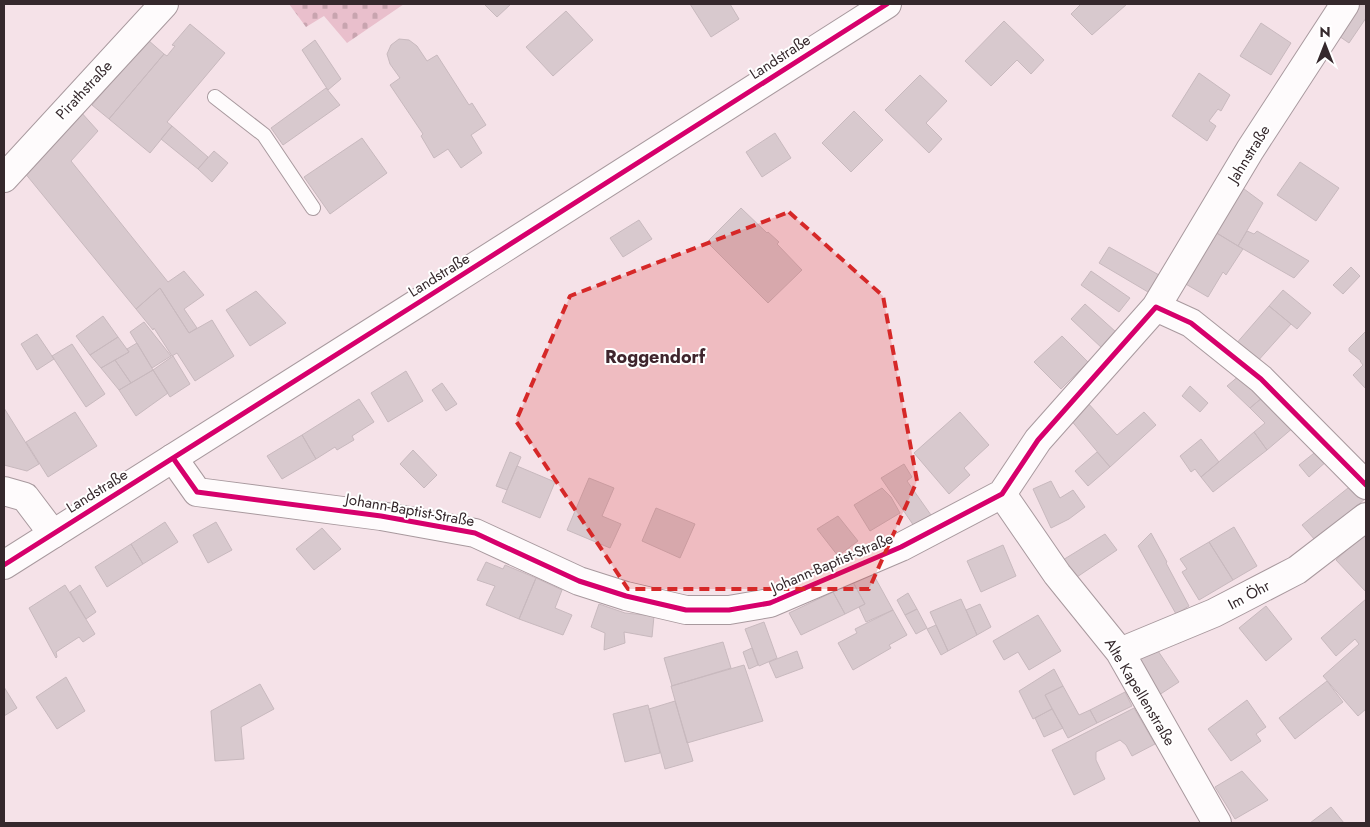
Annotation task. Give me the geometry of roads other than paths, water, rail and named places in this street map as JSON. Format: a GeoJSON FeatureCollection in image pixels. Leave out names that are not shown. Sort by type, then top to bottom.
{"type":"FeatureCollection","features":[{"type":"Feature","properties":{"kind":"street","name":"Pirathstraße"},"geometry":{"type":"LineString","coordinates":[[4,178],[164,4]]}},
{"type":"Feature","properties":{"kind":"street","name":"Landstraße"},"geometry":{"type":"LineString","coordinates":[[4,565],[887,4]]}},
{"type":"Feature","properties":{"kind":"street","name":"Jahnstraße"},"geometry":{"type":"LineString","coordinates":[[1156,307],[1250,150],[1344,4]]}},
{"type":"Feature","properties":{"kind":"street","name":"Johann-Baptist-Straße"},"geometry":{"type":"LineString","coordinates":[[173,458],[197,492],[381,516],[475,533],[579,581],[626,596],[686,610],[729,610],[770,603],[901,547],[1002,494],[1038,440],[1156,307]]}},
{"type":"Feature","properties":{"kind":"street"},"geometry":{"type":"LineString","coordinates":[[1156,307],[1191,323],[1261,379],[1366,485]]}},
{"type":"Feature","properties":{"kind":"street"},"geometry":{"type":"LineString","coordinates":[[4,491],[26,497],[53,534]]}},
{"type":"Feature","properties":{"kind":"street","name":"Alte Kapellenstraße"},"geometry":{"type":"LineString","coordinates":[[1002,494],[1057,574],[1120,652],[1217,823]]}},
{"type":"Feature","properties":{"kind":"street","name":"Im Öhr"},"geometry":{"type":"LineString","coordinates":[[1120,652],[1214,613],[1297,570],[1366,517]]}},
{"type":"Feature","properties":{"kind":"lane"},"geometry":{"type":"LineString","coordinates":[[214,97],[264,135],[313,208]]}},
{"type":"Feature","properties":{"kind":"district","name":"Roggendorf"},"geometry":{"type":"Point","coordinates":[655,357]}}]}
